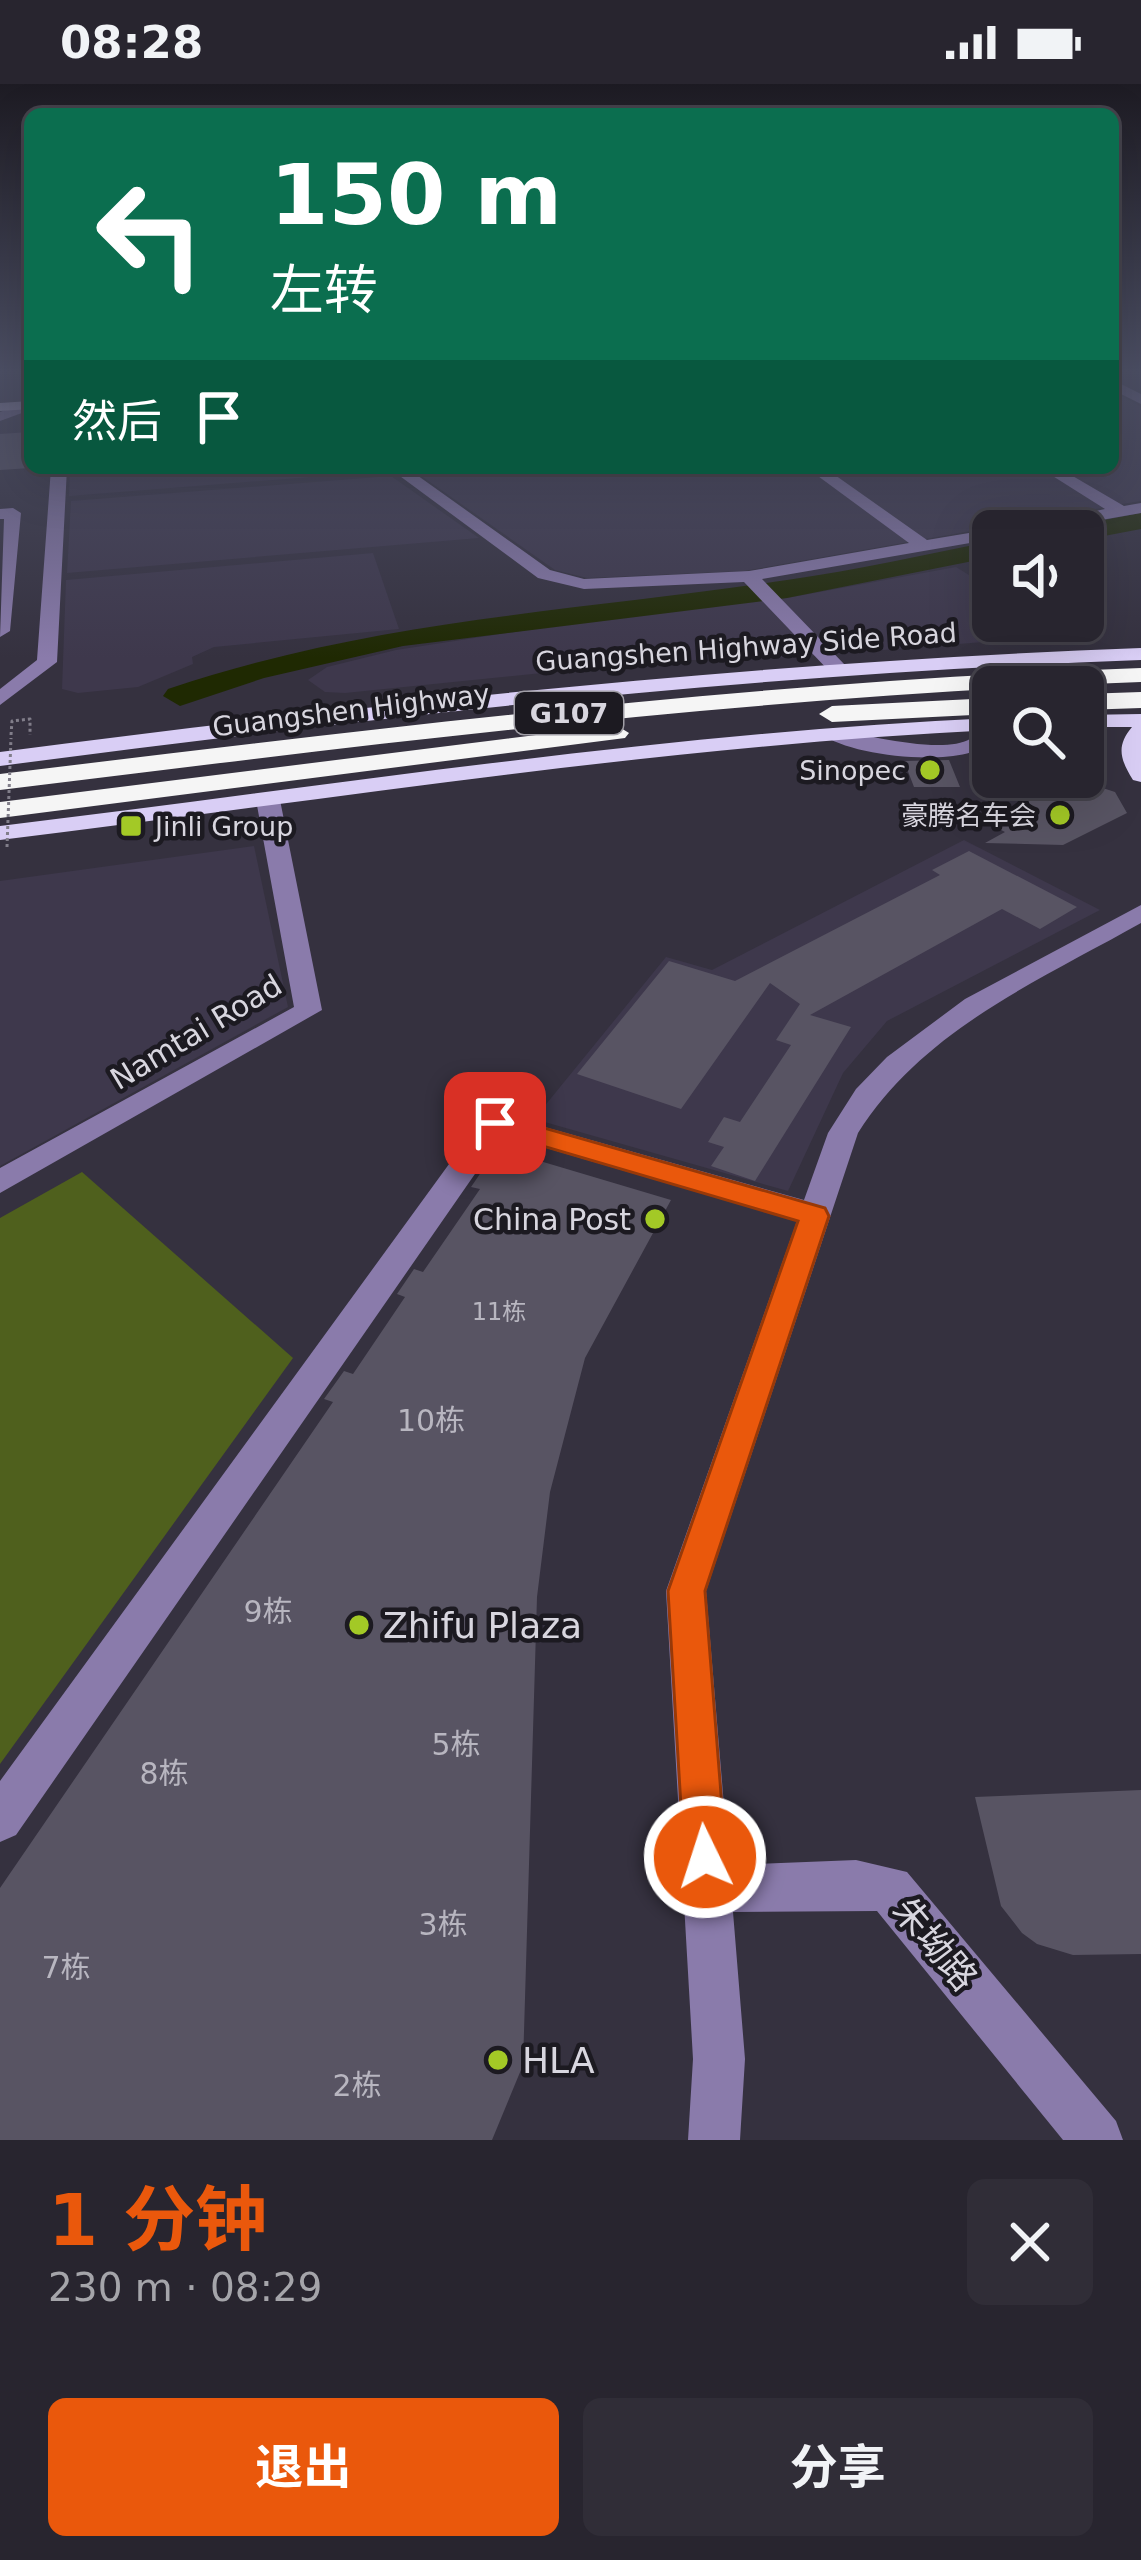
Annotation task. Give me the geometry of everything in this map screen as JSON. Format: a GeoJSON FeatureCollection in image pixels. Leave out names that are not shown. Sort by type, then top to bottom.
{"type":"FeatureCollection","features":[{"type":"Feature","properties":{"kind":"highway"},"geometry":{"type":"LineString","coordinates":[[1104,679],[1141,657]]}},
{"type":"Feature","properties":{"kind":"highway","name":"Guangshen Highway"},"geometry":{"type":"LineString","coordinates":[[1104,685],[1141,675]]}},
{"type":"Feature","properties":{"kind":"highway","name":"Guangshen Highway"},"geometry":{"type":"LineString","coordinates":[[0,782],[588,711],[791,692],[972,690]]}},
{"type":"Feature","properties":{"kind":"highway","name":"Guangshen Highway"},"geometry":{"type":"LineString","coordinates":[[1104,692],[1141,700]]}},
{"type":"Feature","properties":{"kind":"highway","name":"Guangshen Highway"},"geometry":{"type":"LineString","coordinates":[[0,810],[717,724],[972,707]]}},
{"type":"Feature","properties":{"kind":"highway"},"geometry":{"type":"LineString","coordinates":[[369,764],[481,775]]}},
{"type":"Feature","properties":{"kind":"main road","name":"Guangshen Highway Side Road"},"geometry":{"type":"LineString","coordinates":[[0,759],[395,706],[838,669],[1141,657]]}},
{"type":"Feature","properties":{"kind":"main road"},"geometry":{"type":"LineString","coordinates":[[1104,721],[1141,720]]}},
{"type":"Feature","properties":{"kind":"main road"},"geometry":{"type":"LineString","coordinates":[[3,840],[268,800],[832,734],[972,727]]}},
{"type":"Feature","properties":{"kind":"main road"},"geometry":{"type":"LineString","coordinates":[[1141,730],[1132,741],[1132,758],[1141,775]]}},
{"type":"Feature","properties":{"kind":"street"},"geometry":{"type":"LineString","coordinates":[[0,699],[46,662],[59,474]]}},
{"type":"Feature","properties":{"kind":"street"},"geometry":{"type":"LineString","coordinates":[[405,474],[544,574],[565,581],[610,585],[749,576],[972,538]]}},
{"type":"Feature","properties":{"kind":"street"},"geometry":{"type":"LineString","coordinates":[[823,474],[925,546]]}},
{"type":"Feature","properties":{"kind":"street"},"geometry":{"type":"LineString","coordinates":[[1058,474],[1141,522]]}},
{"type":"Feature","properties":{"kind":"street"},"geometry":{"type":"LineString","coordinates":[[1104,515],[1141,508]]}},
{"type":"Feature","properties":{"kind":"street"},"geometry":{"type":"LineString","coordinates":[[0,514],[13,513],[0,626]]}},
{"type":"Feature","properties":{"kind":"street"},"geometry":{"type":"LineString","coordinates":[[749,576],[838,669]]}},
{"type":"Feature","properties":{"kind":"street","name":"Namtai Road"},"geometry":{"type":"LineString","coordinates":[[0,1182],[308,1010],[268,800]]}},
{"type":"Feature","properties":{"kind":"street"},"geometry":{"type":"LineString","coordinates":[[714,2140],[719,2059],[686,1591],[815,1216],[857,1104],[898,1058],[944,1026],[1141,913]]}},
{"type":"Feature","properties":{"kind":"street"},"geometry":{"type":"LineString","coordinates":[[0,1820],[495,1123],[815,1216]]}},
{"type":"Feature","properties":{"kind":"street","name":"朱坳路"},"geometry":{"type":"LineString","coordinates":[[708,1889],[856,1884],[890,1889],[1097,2140]]}},
{"type":"Feature","properties":{"kind":"path"},"geometry":{"type":"LineString","coordinates":[[3,840],[12,722],[30,719],[30,736]]}},
{"type":"Feature","properties":{"kind":"shaded area"},"geometry":{"type":"Polygon","coordinates":[[[1119,466],[1141,466],[1141,501],[1115,505],[1063,474],[1119,474],[1119,466]]]}},
{"type":"Feature","properties":{"kind":"shaded area"},"geometry":{"type":"Polygon","coordinates":[[[70,474],[350,474],[69,496],[70,474]]]}},
{"type":"Feature","properties":{"kind":"shaded area"},"geometry":{"type":"Polygon","coordinates":[[[419,474],[1053,474],[1107,507],[972,510],[972,531],[744,571],[587,578],[555,570],[419,474]]]}},
{"type":"Feature","properties":{"kind":"shaded area"},"geometry":{"type":"Polygon","coordinates":[[[391,476],[479,538],[67,573],[71,501],[391,476]]]}},
{"type":"Feature","properties":{"kind":"shaded area"},"geometry":{"type":"Polygon","coordinates":[[[373,553],[399,629],[214,647],[192,657],[193,664],[138,687],[78,693],[62,689],[66,580],[373,553]]]}},
{"type":"Feature","properties":{"kind":"shaded area"},"geometry":{"type":"Polygon","coordinates":[[[956,567],[972,577],[972,642],[984,642],[795,657],[660,661],[345,693],[325,692],[308,680],[327,667],[396,650],[671,608],[787,598],[956,567]]]}},
{"type":"Feature","properties":{"kind":"shaded area"},"geometry":{"type":"Polygon","coordinates":[[[964,840],[1100,910],[887,1021],[843,1073],[788,1191],[534,1119],[666,957],[712,970],[964,840]]]}},
{"type":"Feature","properties":{"kind":"shaded area"},"geometry":{"type":"Polygon","coordinates":[[[254,846],[288,1007],[0,1166],[0,881],[254,846]]]}},
{"type":"Feature","properties":{"kind":"green space"},"geometry":{"type":"Polygon","coordinates":[[[82,1172],[293,1358],[0,1764],[0,1218],[82,1172]]]}},
{"type":"Feature","properties":{"kind":"building","name":"Sinopec"},"geometry":{"type":"Polygon","coordinates":[[[949,760],[960,787],[914,787],[904,761],[949,760]]]}},
{"type":"Feature","properties":{"kind":"building","name":"豪腾名车会"},"geometry":{"type":"Polygon","coordinates":[[[1104,788],[1115,792],[1127,813],[1063,845],[985,843],[1005,832],[984,821],[1034,798],[1104,798],[1104,788]]]}},
{"type":"Feature","properties":{"kind":"building"},"geometry":{"type":"Polygon","coordinates":[[[969,851],[1077,907],[1040,929],[1002,909],[810,1015],[851,1027],[755,1181],[711,1166],[724,1147],[708,1142],[724,1117],[740,1122],[791,1045],[776,1040],[800,1004],[770,983],[681,1109],[577,1074],[669,961],[735,981],[940,875],[932,870],[969,851]]]}},
{"type":"Feature","properties":{"kind":"building","name":"Zhifu Plaza"},"geometry":{"type":"Polygon","coordinates":[[[506,1151],[671,1200],[585,1358],[550,1492],[537,1597],[523,2065],[492,2140],[0,2140],[0,1888],[333,1402],[324,1399],[344,1371],[353,1374],[405,1297],[397,1294],[414,1269],[423,1272],[480,1189],[471,1187],[486,1165],[494,1168],[506,1151]]]}},
{"type":"Feature","properties":{"kind":"building"},"geometry":{"type":"Polygon","coordinates":[[[1141,1790],[1141,1954],[1073,1955],[1037,1944],[1022,1933],[1001,1906],[975,1797],[1141,1790]]]}},
{"type":"Feature","properties":{"kind":"waterway"},"geometry":{"type":"LineString","coordinates":[[1104,528],[1141,521]]}},
{"type":"Feature","properties":{"kind":"waterway"},"geometry":{"type":"LineString","coordinates":[[180,696],[253,671],[403,637],[787,589],[972,553]]}},
{"type":"Feature","properties":{"kind":"place","name":"Sinopec"},"geometry":{"type":"Point","coordinates":[930,770]}},
{"type":"Feature","properties":{"kind":"place","name":"豪腾名车会"},"geometry":{"type":"Point","coordinates":[1060,815]}},
{"type":"Feature","properties":{"kind":"place","name":"Jinli Group"},"geometry":{"type":"Point","coordinates":[131,826]}},
{"type":"Feature","properties":{"kind":"place","name":"China Post"},"geometry":{"type":"Point","coordinates":[655,1219]}},
{"type":"Feature","properties":{"kind":"place","name":"Zhifu Plaza"},"geometry":{"type":"Point","coordinates":[359,1625]}},
{"type":"Feature","properties":{"kind":"place","name":"HLA"},"geometry":{"type":"Point","coordinates":[498,2060]}},
{"type":"Feature","properties":{"kind":"route"},"geometry":{"type":"LineString","coordinates":[[495,1123],[815,1216],[686,1591],[705,1857]]}}]}
